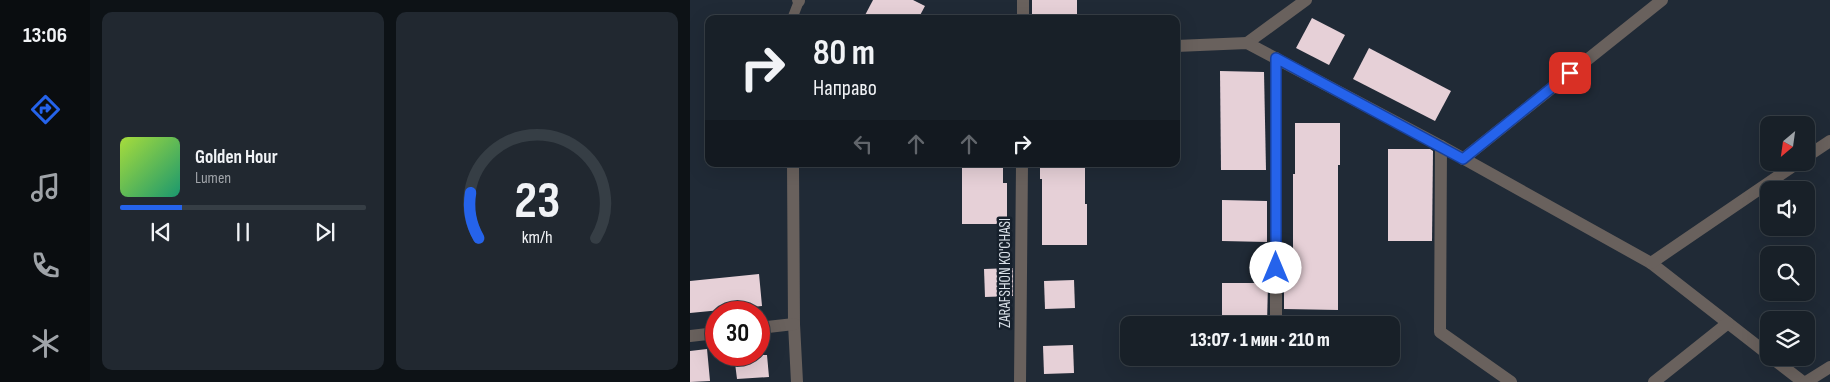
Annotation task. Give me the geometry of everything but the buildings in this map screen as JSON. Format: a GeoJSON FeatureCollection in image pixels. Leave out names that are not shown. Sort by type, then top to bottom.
{"type":"FeatureCollection","features":[{"type":"Feature","properties":{"kind":"street"},"geometry":{"type":"LineString","coordinates":[[793,15],[798,0]]}},
{"type":"Feature","properties":{"kind":"street"},"geometry":{"type":"LineString","coordinates":[[1023,0],[1023,15]]}},
{"type":"Feature","properties":{"kind":"street"},"geometry":{"type":"LineString","coordinates":[[1247,43],[1306,0]]}},
{"type":"Feature","properties":{"kind":"street"},"geometry":{"type":"LineString","coordinates":[[1463,159],[1662,0]]}},
{"type":"Feature","properties":{"kind":"street"},"geometry":{"type":"LineString","coordinates":[[1180,46],[1247,43],[1276,58],[1442,146],[1651,263],[1760,348]]}},
{"type":"Feature","properties":{"kind":"street"},"geometry":{"type":"LineString","coordinates":[[1276,58],[1276,316]]}},
{"type":"Feature","properties":{"kind":"street"},"geometry":{"type":"LineString","coordinates":[[1815,151],[1830,141]]}},
{"type":"Feature","properties":{"kind":"street"},"geometry":{"type":"LineString","coordinates":[[1442,146],[1440,332],[1511,382]]}},
{"type":"Feature","properties":{"kind":"street"},"geometry":{"type":"LineString","coordinates":[[794,167],[794,324],[797,382]]}},
{"type":"Feature","properties":{"kind":"street","name":"ZARAFSHON KO'CHASI"},"geometry":{"type":"LineString","coordinates":[[1020,382],[1022,167]]}},
{"type":"Feature","properties":{"kind":"street"},"geometry":{"type":"LineString","coordinates":[[1651,263],[1785,171]]}},
{"type":"Feature","properties":{"kind":"street"},"geometry":{"type":"LineString","coordinates":[[1654,382],[1728,323]]}},
{"type":"Feature","properties":{"kind":"street"},"geometry":{"type":"LineString","coordinates":[[770,327],[794,324]]}},
{"type":"Feature","properties":{"kind":"street"},"geometry":{"type":"LineString","coordinates":[[690,336],[705,334]]}},
{"type":"Feature","properties":{"kind":"street"},"geometry":{"type":"LineString","coordinates":[[1783,366],[1804,382],[1830,367]]}},
{"type":"Feature","properties":{"kind":"route"},"geometry":{"type":"LineString","coordinates":[[1276,268],[1276,58],[1463,159],[1570,73]]}}]}
